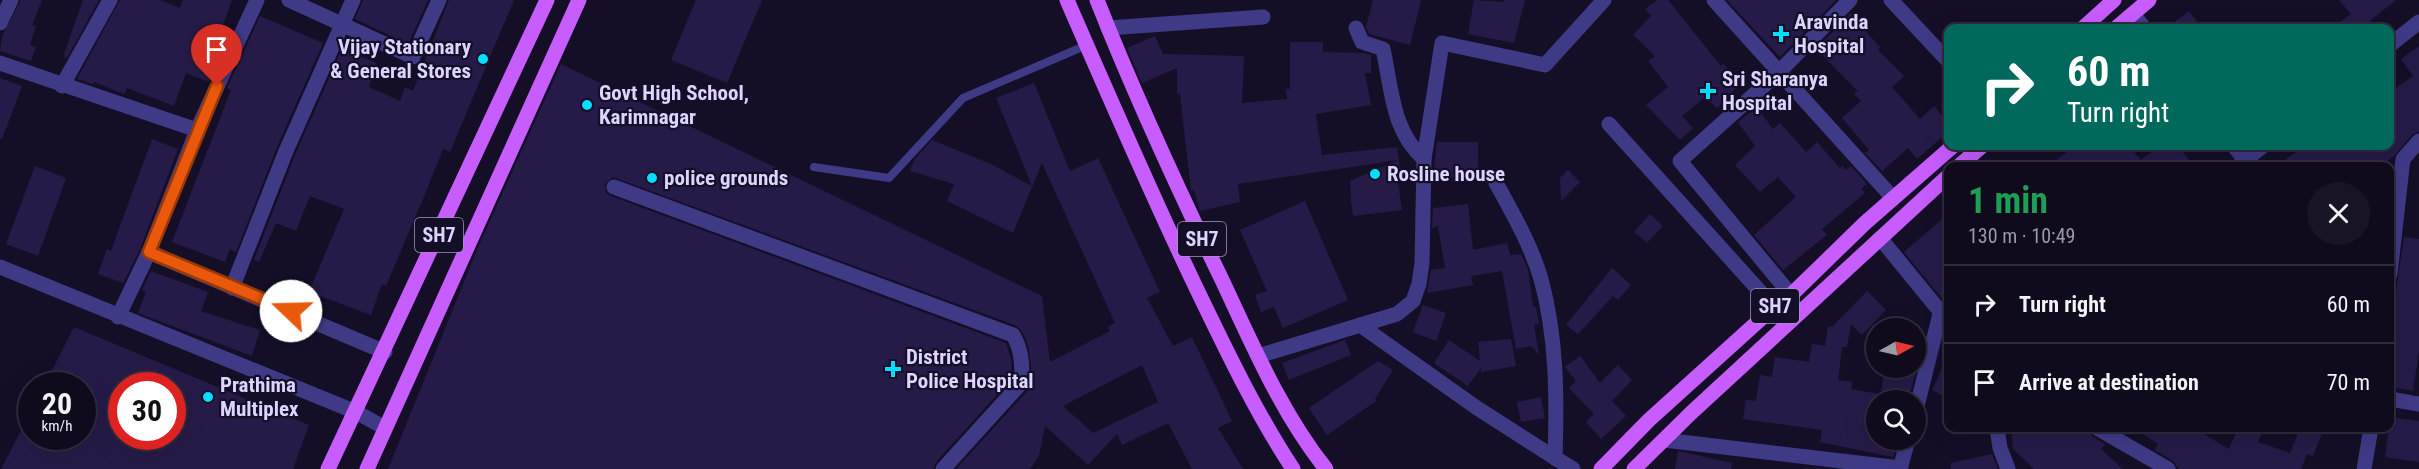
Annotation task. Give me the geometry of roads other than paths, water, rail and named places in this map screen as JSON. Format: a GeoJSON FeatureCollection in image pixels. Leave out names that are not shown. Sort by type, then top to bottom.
{"type":"FeatureCollection","features":[{"type":"Feature","properties":{"kind":"main road","name":"SH7"},"geometry":{"type":"LineString","coordinates":[[328,469],[385,352],[547,0]]}},
{"type":"Feature","properties":{"kind":"main road","name":"SH7"},"geometry":{"type":"LineString","coordinates":[[367,469],[579,0]]}},
{"type":"Feature","properties":{"kind":"main road","name":"SH7"},"geometry":{"type":"LineString","coordinates":[[1067,0],[1153,200],[1218,334],[1274,441],[1293,469]]}},
{"type":"Feature","properties":{"kind":"main road","name":"SH7"},"geometry":{"type":"LineString","coordinates":[[1097,0],[1174,180],[1258,356],[1294,423],[1326,469]]}},
{"type":"Feature","properties":{"kind":"main road"},"geometry":{"type":"LineString","coordinates":[[2087,24],[2114,0]]}},
{"type":"Feature","properties":{"kind":"main road"},"geometry":{"type":"LineString","coordinates":[[2121,24],[2149,0]]}},
{"type":"Feature","properties":{"kind":"main road","name":"SH7"},"geometry":{"type":"LineString","coordinates":[[1601,469],[1649,420],[1774,306],[1791,295],[1893,198],[1948,150]]}},
{"type":"Feature","properties":{"kind":"main road"},"geometry":{"type":"LineString","coordinates":[[1964,162],[1977,150]]}},
{"type":"Feature","properties":{"kind":"main road","name":"SH7"},"geometry":{"type":"LineString","coordinates":[[1634,469],[1944,180]]}},
{"type":"Feature","properties":{"kind":"street"},"geometry":{"type":"LineString","coordinates":[[0,23],[11,0]]}},
{"type":"Feature","properties":{"kind":"street"},"geometry":{"type":"LineString","coordinates":[[62,86],[110,0]]}},
{"type":"Feature","properties":{"kind":"street"},"geometry":{"type":"LineString","coordinates":[[118,317],[149,252],[197,129],[257,0]]}},
{"type":"Feature","properties":{"kind":"street"},"geometry":{"type":"LineString","coordinates":[[289,0],[413,57],[439,0]]}},
{"type":"Feature","properties":{"kind":"street"},"geometry":{"type":"LineString","coordinates":[[232,288],[286,151],[353,0]]}},
{"type":"Feature","properties":{"kind":"street"},"geometry":{"type":"LineString","coordinates":[[1258,356],[1397,314],[1413,301],[1422,263],[1424,159],[1442,43],[1545,64],[1604,0]]}},
{"type":"Feature","properties":{"kind":"street"},"geometry":{"type":"LineString","coordinates":[[1714,0],[1893,198]]}},
{"type":"Feature","properties":{"kind":"street"},"geometry":{"type":"LineString","coordinates":[[1791,295],[1680,161],[1778,73],[1850,0]]}},
{"type":"Feature","properties":{"kind":"street"},"geometry":{"type":"LineString","coordinates":[[1891,0],[1944,57]]}},
{"type":"Feature","properties":{"kind":"street"},"geometry":{"type":"LineString","coordinates":[[2133,14],[2141,24]]}},
{"type":"Feature","properties":{"kind":"street"},"geometry":{"type":"LineString","coordinates":[[1108,28],[1263,17]]}},
{"type":"Feature","properties":{"kind":"street"},"geometry":{"type":"LineString","coordinates":[[2394,42],[2419,22]]}},
{"type":"Feature","properties":{"kind":"street"},"geometry":{"type":"LineString","coordinates":[[1356,28],[1362,42],[1383,49],[1402,133],[1409,146],[1424,159]]}},
{"type":"Feature","properties":{"kind":"street"},"geometry":{"type":"LineString","coordinates":[[0,63],[62,86],[197,129]]}},
{"type":"Feature","properties":{"kind":"street"},"geometry":{"type":"LineString","coordinates":[[1608,124],[1774,306]]}},
{"type":"Feature","properties":{"kind":"street"},"geometry":{"type":"LineString","coordinates":[[2394,166],[2419,141]]}},
{"type":"Feature","properties":{"kind":"street"},"geometry":{"type":"LineString","coordinates":[[2242,162],[2258,150]]}},
{"type":"Feature","properties":{"kind":"street"},"geometry":{"type":"LineString","coordinates":[[2394,239],[2403,159]]}},
{"type":"Feature","properties":{"kind":"street"},"geometry":{"type":"LineString","coordinates":[[1496,183],[1525,237],[1540,278],[1555,350],[1555,458]]}},
{"type":"Feature","properties":{"kind":"street"},"geometry":{"type":"LineString","coordinates":[[614,187],[1013,335],[1022,358],[1022,381],[942,469]]}},
{"type":"Feature","properties":{"kind":"street"},"geometry":{"type":"LineString","coordinates":[[1880,238],[1944,317],[1922,390]]}},
{"type":"Feature","properties":{"kind":"street"},"geometry":{"type":"LineString","coordinates":[[149,252],[385,352]]}},
{"type":"Feature","properties":{"kind":"street"},"geometry":{"type":"LineString","coordinates":[[0,267],[356,412],[385,428]]}},
{"type":"Feature","properties":{"kind":"street"},"geometry":{"type":"LineString","coordinates":[[1360,325],[1477,408],[1574,469]]}},
{"type":"Feature","properties":{"kind":"street"},"geometry":{"type":"LineString","coordinates":[[2394,400],[2419,404]]}},
{"type":"Feature","properties":{"kind":"street"},"geometry":{"type":"LineString","coordinates":[[1998,432],[2000,448],[2008,469]]}},
{"type":"Feature","properties":{"kind":"street"},"geometry":{"type":"LineString","coordinates":[[2104,432],[2168,469]]}},
{"type":"Feature","properties":{"kind":"street"},"geometry":{"type":"LineString","coordinates":[[2364,469],[2370,432]]}},
{"type":"Feature","properties":{"kind":"street"},"geometry":{"type":"LineString","coordinates":[[1664,440],[1900,469],[1905,450]]}},
{"type":"Feature","properties":{"kind":"lane"},"geometry":{"type":"LineString","coordinates":[[814,167],[889,178],[963,98],[1087,45]]}},
{"type":"Feature","properties":{"kind":"place","name":"Aravinda Hospital"},"geometry":{"type":"Point","coordinates":[1781,34]}},
{"type":"Feature","properties":{"kind":"place","name":"Vijay Stationary & General Stores"},"geometry":{"type":"Point","coordinates":[483,59]}},
{"type":"Feature","properties":{"kind":"place","name":"Sri Sharanya Hospital"},"geometry":{"type":"Point","coordinates":[1708,91]}},
{"type":"Feature","properties":{"kind":"place","name":"Govt High School, Karimnagar"},"geometry":{"type":"Point","coordinates":[587,105]}},
{"type":"Feature","properties":{"kind":"place","name":"Rosline house"},"geometry":{"type":"Point","coordinates":[1375,174]}},
{"type":"Feature","properties":{"kind":"place","name":"police grounds"},"geometry":{"type":"Point","coordinates":[652,178]}},
{"type":"Feature","properties":{"kind":"place","name":"District Police Hospital"},"geometry":{"type":"Point","coordinates":[893,369]}},
{"type":"Feature","properties":{"kind":"place","name":"Prathima Multiplex"},"geometry":{"type":"Point","coordinates":[208,397]}}]}
